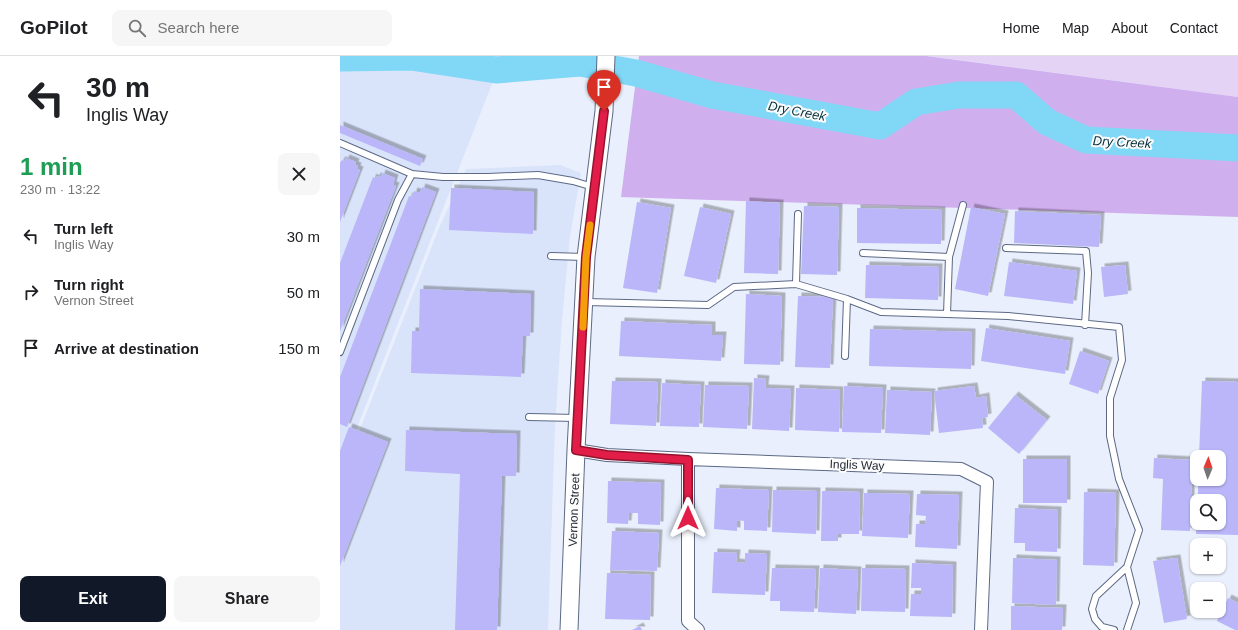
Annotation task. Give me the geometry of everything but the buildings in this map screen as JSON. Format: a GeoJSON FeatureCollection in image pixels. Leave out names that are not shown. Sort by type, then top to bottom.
{"type":"FeatureCollection","features":[{"type":"Feature","properties":{"kind":"main road","name":"Vernon Street"},"geometry":{"type":"LineString","coordinates":[[569,630],[576,450],[586,257],[604,111],[606,56]]}},
{"type":"Feature","properties":{"kind":"street","name":"Inglis Way"},"geometry":{"type":"LineString","coordinates":[[576,450],[607,455],[688,460],[961,469],[987,482],[981,630]]}},
{"type":"Feature","properties":{"kind":"street"},"geometry":{"type":"LineString","coordinates":[[688,460],[688,621],[698,630]]}},
{"type":"Feature","properties":{"kind":"lane"},"geometry":{"type":"LineString","coordinates":[[340,143],[412,174],[488,177],[538,174],[594,187]]}},
{"type":"Feature","properties":{"kind":"lane"},"geometry":{"type":"LineString","coordinates":[[340,352],[398,200],[412,174]]}},
{"type":"Feature","properties":{"kind":"lane"},"geometry":{"type":"LineString","coordinates":[[947,314],[949,258],[963,205]]}},
{"type":"Feature","properties":{"kind":"lane"},"geometry":{"type":"LineString","coordinates":[[796,284],[798,214]]}},
{"type":"Feature","properties":{"kind":"lane"},"geometry":{"type":"LineString","coordinates":[[1006,248],[1086,251],[1088,274],[1085,325]]}},
{"type":"Feature","properties":{"kind":"lane"},"geometry":{"type":"LineString","coordinates":[[863,253],[949,258]]}},
{"type":"Feature","properties":{"kind":"lane"},"geometry":{"type":"LineString","coordinates":[[551,256],[586,257]]}},
{"type":"Feature","properties":{"kind":"lane"},"geometry":{"type":"LineString","coordinates":[[584,302],[708,306],[734,287],[796,284],[847,299],[881,312],[1008,316],[1085,325],[1119,327],[1122,360],[1110,398],[1110,436],[1119,479],[1139,530],[1127,567],[1096,596],[1092,610],[1095,619],[1102,627],[1114,630]]}},
{"type":"Feature","properties":{"kind":"lane"},"geometry":{"type":"LineString","coordinates":[[846,356],[847,299]]}},
{"type":"Feature","properties":{"kind":"lane"},"geometry":{"type":"LineString","coordinates":[[529,417],[578,418]]}},
{"type":"Feature","properties":{"kind":"lane"},"geometry":{"type":"LineString","coordinates":[[1127,567],[1136,603],[1127,630]]}},
{"type":"Feature","properties":{"kind":"shaded area"},"geometry":{"type":"Polygon","coordinates":[[[340,56],[503,56],[340,471],[340,56]]]}},
{"type":"Feature","properties":{"kind":"shaded area"},"geometry":{"type":"Polygon","coordinates":[[[639,56],[926,56],[1238,97],[1238,217],[621,197],[639,56]]]}},
{"type":"Feature","properties":{"kind":"shaded area"},"geometry":{"type":"Polygon","coordinates":[[[926,56],[1238,56],[1238,97],[951,59],[926,56]]]}},
{"type":"Feature","properties":{"kind":"shaded area"},"geometry":{"type":"Polygon","coordinates":[[[560,165],[581,173],[570,236],[562,320],[555,426],[548,630],[340,630],[340,480],[439,228],[466,169],[560,165]]]}},
{"type":"Feature","properties":{"kind":"waterway","name":"Dry Creek"},"geometry":{"type":"LineString","coordinates":[[340,58],[411,57],[496,70],[580,63],[636,73],[712,95],[880,126],[916,102],[959,95],[1016,95],[1047,122],[1086,140],[1238,148]]}},
{"type":"Feature","properties":{"kind":"slow traffic"},"geometry":{"type":"LineString","coordinates":[[583,327],[586,257],[590,225]]}},
{"type":"Feature","properties":{"kind":"route"},"geometry":{"type":"LineString","coordinates":[[604,111],[586,257],[576,450],[607,455],[688,460],[688,518]]}}]}
